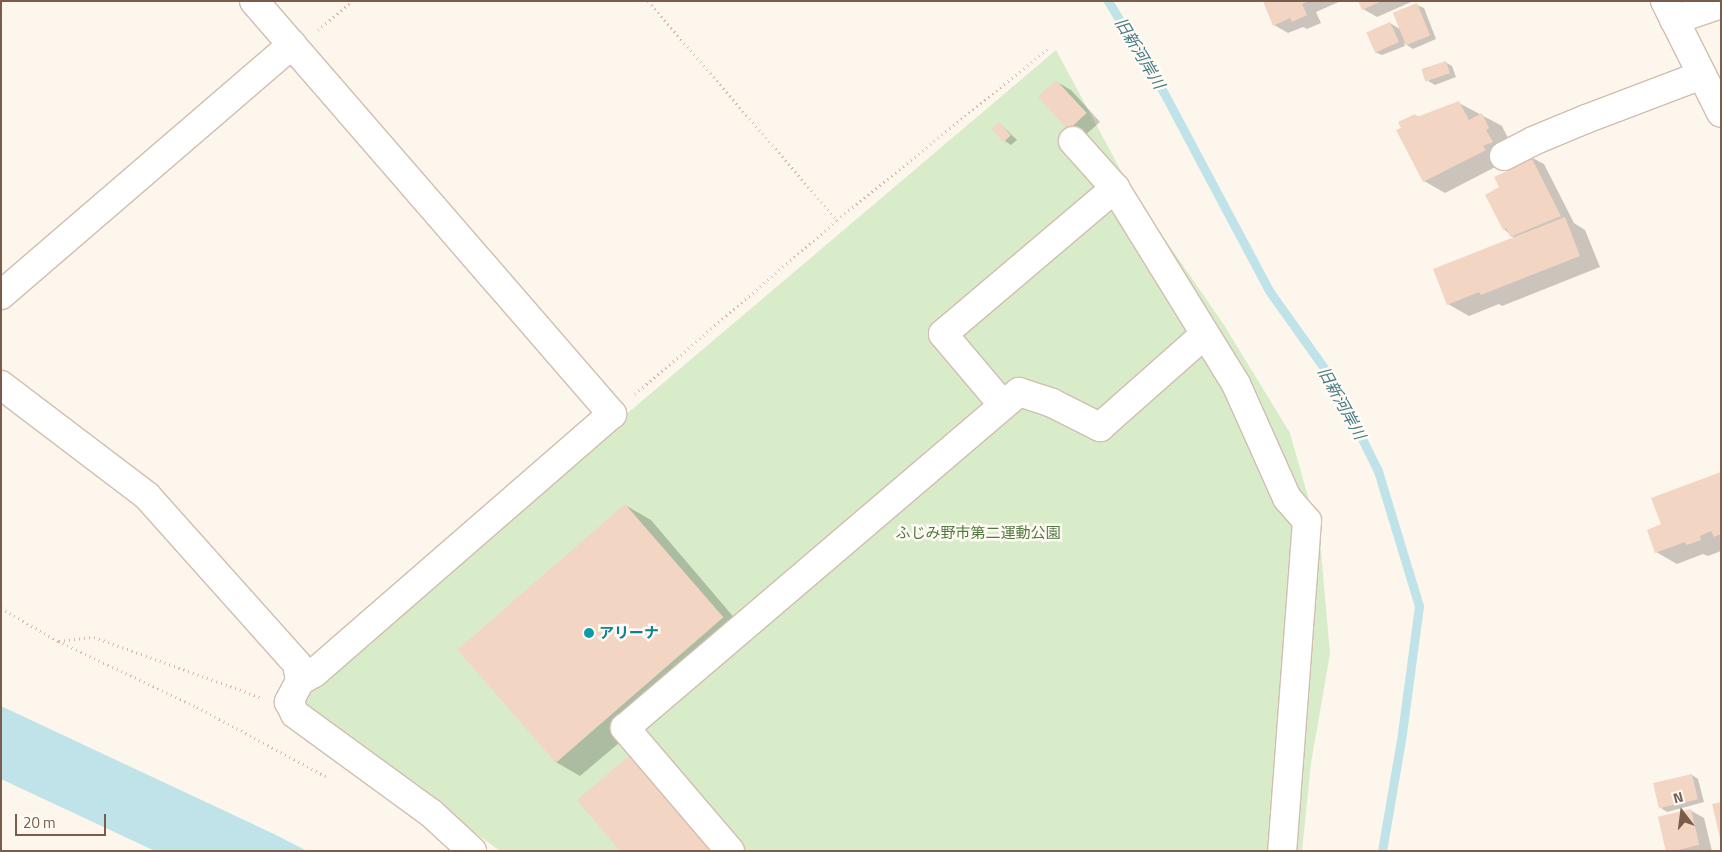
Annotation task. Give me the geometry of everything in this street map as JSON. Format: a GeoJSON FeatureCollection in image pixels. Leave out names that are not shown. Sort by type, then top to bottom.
{"type":"FeatureCollection","features":[{"type":"Feature","properties":{"kind":"street"},"geometry":{"type":"LineString","coordinates":[[254,1],[612,414],[314,673],[300,681],[289,702],[295,714],[431,813],[472,851]]}},
{"type":"Feature","properties":{"kind":"street"},"geometry":{"type":"LineString","coordinates":[[1721,4],[1669,10],[1721,113]]}},
{"type":"Feature","properties":{"kind":"street"},"geometry":{"type":"LineString","coordinates":[[1,295],[293,46]]}},
{"type":"Feature","properties":{"kind":"street"},"geometry":{"type":"LineString","coordinates":[[1504,156],[1533,141],[1586,119],[1702,75]]}},
{"type":"Feature","properties":{"kind":"street"},"geometry":{"type":"LineString","coordinates":[[1073,141],[1115,188],[1236,384],[1287,498],[1307,521],[1282,851]]}},
{"type":"Feature","properties":{"kind":"street"},"geometry":{"type":"LineString","coordinates":[[1004,405],[943,334],[1115,188]]}},
{"type":"Feature","properties":{"kind":"street"},"geometry":{"type":"LineString","coordinates":[[730,851],[625,728],[1019,392],[1052,403],[1100,426],[1205,334]]}},
{"type":"Feature","properties":{"kind":"street"},"geometry":{"type":"LineString","coordinates":[[1,385],[147,496],[297,664],[300,681]]}},
{"type":"Feature","properties":{"kind":"path"},"geometry":{"type":"LineString","coordinates":[[293,46],[352,1]]}},
{"type":"Feature","properties":{"kind":"path"},"geometry":{"type":"LineString","coordinates":[[648,1],[837,220]]}},
{"type":"Feature","properties":{"kind":"path"},"geometry":{"type":"LineString","coordinates":[[612,414],[837,220],[1050,47]]}},
{"type":"Feature","properties":{"kind":"path"},"geometry":{"type":"LineString","coordinates":[[1,608],[58,641],[197,707],[337,782]]}},
{"type":"Feature","properties":{"kind":"path"},"geometry":{"type":"LineString","coordinates":[[58,641],[94,637],[291,708]]}},
{"type":"Feature","properties":{"kind":"green space","name":"ふじみ野市第二運動公園"},"geometry":{"type":"Polygon","coordinates":[[[1056,50],[1133,193],[1224,325],[1290,433],[1320,539],[1330,654],[1311,763],[1302,851],[500,851],[301,706],[334,662],[1056,50]]]}},
{"type":"Feature","properties":{"kind":"water"},"geometry":{"type":"Polygon","coordinates":[[[1,706],[307,851],[155,851],[1,779],[1,706]]]}},
{"type":"Feature","properties":{"kind":"building"},"geometry":{"type":"Polygon","coordinates":[[[1263,1],[1309,1],[1302,4],[1307,15],[1292,22],[1290,18],[1273,26],[1263,1]]]}},
{"type":"Feature","properties":{"kind":"building"},"geometry":{"type":"Polygon","coordinates":[[[1358,1],[1382,1],[1362,10],[1358,1]]]}},
{"type":"Feature","properties":{"kind":"building"},"geometry":{"type":"Polygon","coordinates":[[[1417,3],[1430,35],[1406,45],[1393,13],[1417,3]]]}},
{"type":"Feature","properties":{"kind":"building"},"geometry":{"type":"Polygon","coordinates":[[[1390,22],[1399,42],[1375,53],[1366,33],[1390,22]]]}},
{"type":"Feature","properties":{"kind":"building"},"geometry":{"type":"Polygon","coordinates":[[[1446,61],[1450,73],[1425,81],[1421,69],[1446,61]]]}},
{"type":"Feature","properties":{"kind":"building"},"geometry":{"type":"Polygon","coordinates":[[[1056,80],[1087,113],[1068,130],[1038,97],[1056,80]]]}},
{"type":"Feature","properties":{"kind":"building"},"geometry":{"type":"Polygon","coordinates":[[[1459,101],[1469,120],[1482,113],[1489,128],[1486,130],[1493,142],[1483,146],[1486,150],[1423,182],[1396,130],[1401,128],[1398,122],[1415,114],[1417,117],[1459,101]]]}},
{"type":"Feature","properties":{"kind":"building"},"geometry":{"type":"Polygon","coordinates":[[[999,122],[1011,136],[1003,142],[991,129],[999,122]]]}},
{"type":"Feature","properties":{"kind":"building"},"geometry":{"type":"Polygon","coordinates":[[[1530,155],[1561,216],[1510,237],[1506,228],[1503,230],[1485,195],[1499,187],[1494,177],[1507,171],[1504,165],[1530,155]]]}},
{"type":"Feature","properties":{"kind":"building"},"geometry":{"type":"Polygon","coordinates":[[[1565,217],[1580,256],[1481,295],[1479,292],[1447,305],[1433,269],[1565,217]]]}},
{"type":"Feature","properties":{"kind":"building"},"geometry":{"type":"Polygon","coordinates":[[[1721,472],[1721,534],[1714,537],[1711,531],[1700,536],[1701,540],[1687,545],[1685,542],[1655,553],[1647,530],[1661,524],[1651,498],[1721,472]]]}},
{"type":"Feature","properties":{"kind":"building","name":"アリーナ"},"geometry":{"type":"Polygon","coordinates":[[[625,504],[723,617],[556,763],[457,650],[625,504]]]}},
{"type":"Feature","properties":{"kind":"building"},"geometry":{"type":"Polygon","coordinates":[[[637,749],[723,851],[620,851],[577,800],[637,749]]]}},
{"type":"Feature","properties":{"kind":"building"},"geometry":{"type":"Polygon","coordinates":[[[1692,774],[1698,799],[1659,808],[1653,783],[1692,774]]]}},
{"type":"Feature","properties":{"kind":"building"},"geometry":{"type":"Polygon","coordinates":[[[1721,802],[1721,837],[1720,838],[1712,804],[1721,802]]]}},
{"type":"Feature","properties":{"kind":"building"},"geometry":{"type":"Polygon","coordinates":[[[1691,809],[1699,845],[1666,851],[1658,817],[1691,809]]]}},
{"type":"Feature","properties":{"kind":"waterway","name":"旧新河岸川"},"geometry":{"type":"LineString","coordinates":[[1108,1],[1164,93],[1270,292],[1334,382],[1378,471],[1419,606],[1402,734],[1382,851]]}},
{"type":"Feature","properties":{"kind":"place","name":"アリーナ"},"geometry":{"type":"Point","coordinates":[589,633]}}]}
